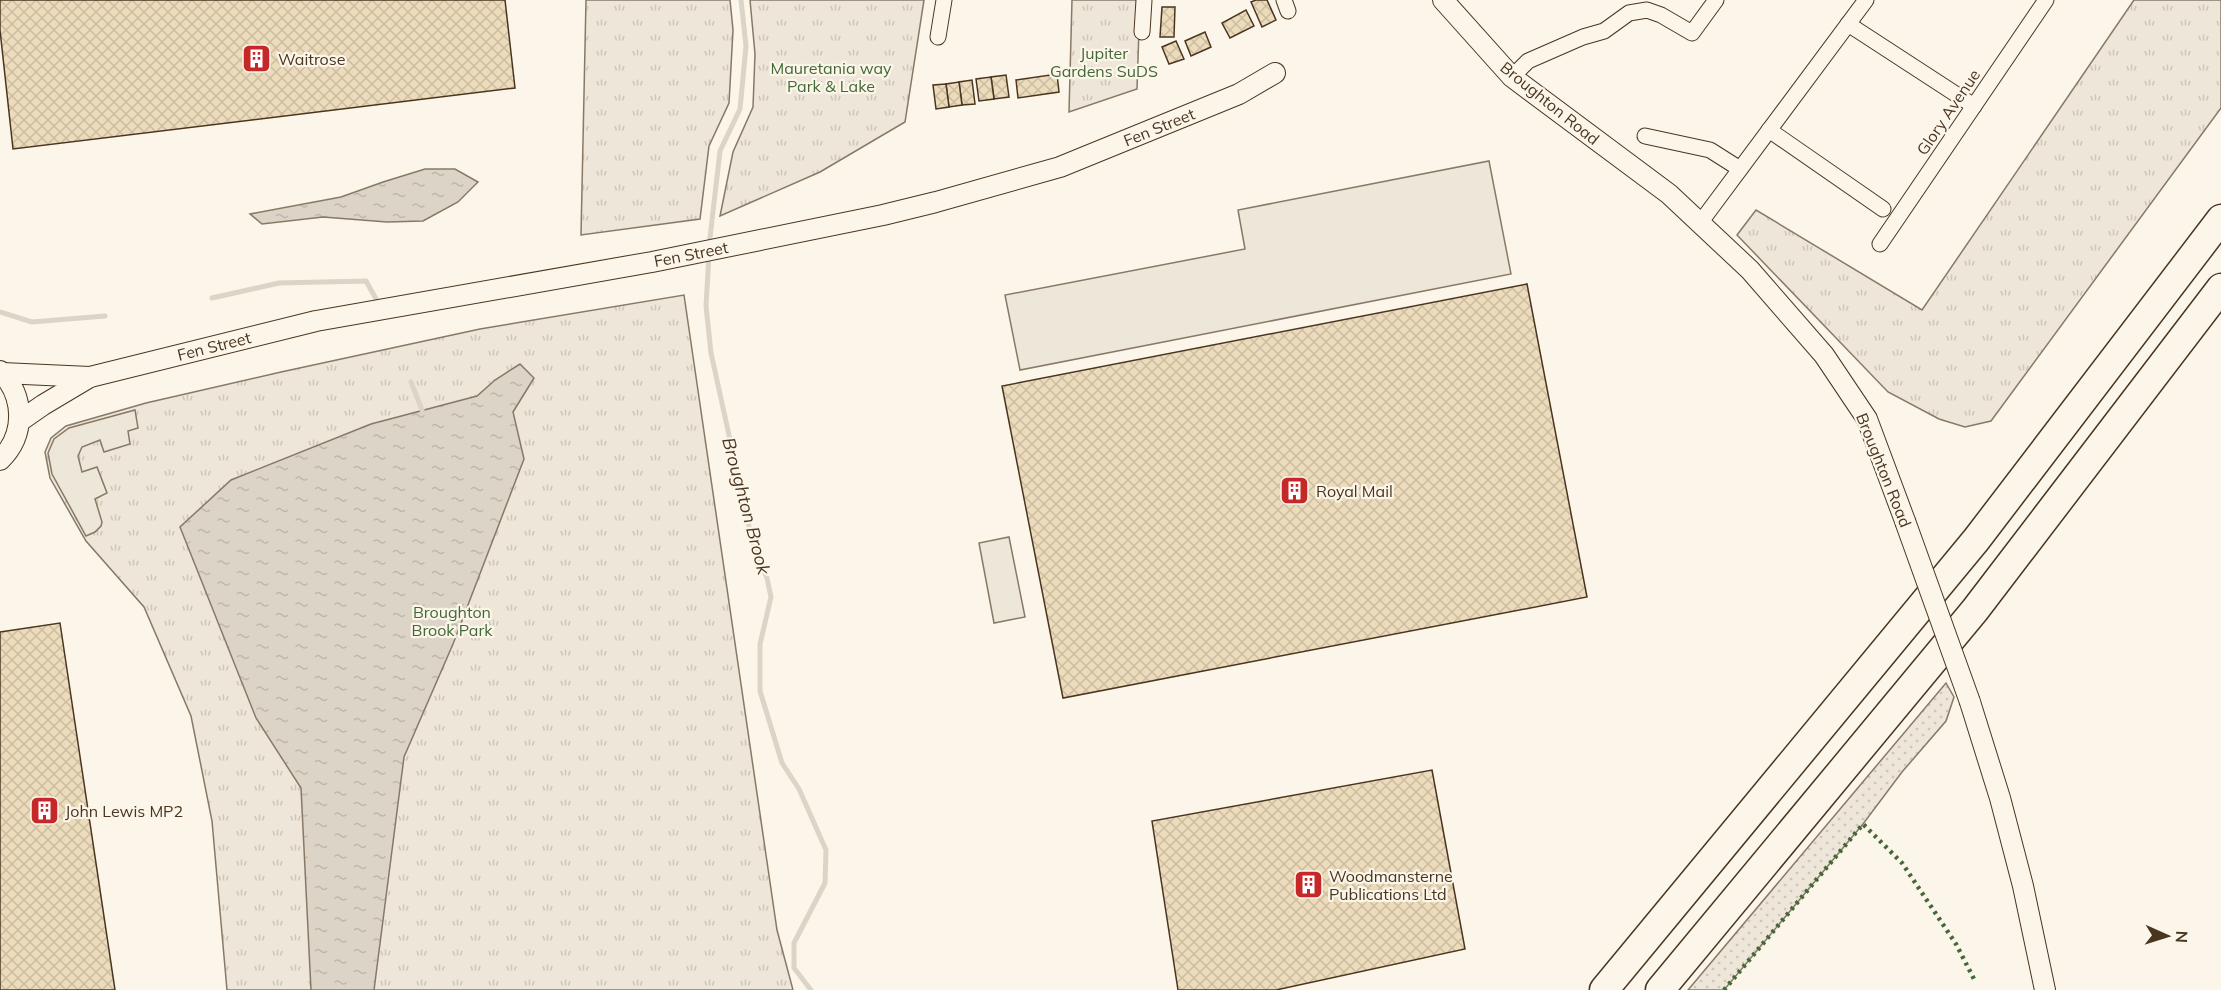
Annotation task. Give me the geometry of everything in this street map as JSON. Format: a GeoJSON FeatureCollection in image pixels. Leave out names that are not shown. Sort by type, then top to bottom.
{"type":"FeatureCollection","features":[{"type":"Feature","properties":{"kind":"highway"},"geometry":{"type":"LineString","coordinates":[[1604,990],[1976,540],[2221,219]]}},
{"type":"Feature","properties":{"kind":"highway"},"geometry":{"type":"LineString","coordinates":[[1660,990],[1975,610],[2221,288]]}},
{"type":"Feature","properties":{"kind":"street"},"geometry":{"type":"LineString","coordinates":[[938,37],[944,0]]}},
{"type":"Feature","properties":{"kind":"street"},"geometry":{"type":"LineString","coordinates":[[1142,32],[1144,0]]}},
{"type":"Feature","properties":{"kind":"street","name":"Broughton Road"},"geometry":{"type":"LineString","coordinates":[[1443,0],[1512,77],[1669,194],[1750,270],[1824,355],[1867,419],[1970,702],[2000,798],[2023,886],[2045,990]]}},
{"type":"Feature","properties":{"kind":"street"},"geometry":{"type":"LineString","coordinates":[[1512,77],[1528,61],[1583,37],[1605,31],[1629,14],[1647,10],[1661,15],[1692,33],[1716,0]]}},
{"type":"Feature","properties":{"kind":"street"},"geometry":{"type":"LineString","coordinates":[[1700,223],[1866,0]]}},
{"type":"Feature","properties":{"kind":"street","name":"Glory Avenue"},"geometry":{"type":"LineString","coordinates":[[1880,244],[2046,0]]}},
{"type":"Feature","properties":{"kind":"street"},"geometry":{"type":"LineString","coordinates":[[1848,24],[1974,106]]}},
{"type":"Feature","properties":{"kind":"street","name":"Fen Street"},"geometry":{"type":"LineString","coordinates":[[20,421],[90,378],[316,321],[717,249],[904,210],[1060,167],[1239,94],[1275,73]]}},
{"type":"Feature","properties":{"kind":"street"},"geometry":{"type":"LineString","coordinates":[[1769,130],[1883,209]]}},
{"type":"Feature","properties":{"kind":"street"},"geometry":{"type":"LineString","coordinates":[[1645,136],[1710,150],[1740,169]]}},
{"type":"Feature","properties":{"kind":"street"},"geometry":{"type":"LineString","coordinates":[[0,460],[12,445],[20,421],[19,404],[13,387],[1,372]]}},
{"type":"Feature","properties":{"kind":"street","name":"Fen Street"},"geometry":{"type":"LineString","coordinates":[[1,372],[90,378]]}},
{"type":"Feature","properties":{"kind":"green space"},"geometry":{"type":"Polygon","coordinates":[[[586,0],[730,0],[733,30],[729,103],[709,146],[700,219],[581,235],[586,0]]]}},
{"type":"Feature","properties":{"kind":"green space","name":"Mauretania way Park & Lake"},"geometry":{"type":"Polygon","coordinates":[[[750,0],[924,0],[905,122],[820,172],[720,216],[733,152],[753,107],[755,54],[750,0]]]}},
{"type":"Feature","properties":{"kind":"green space","name":"Jupiter Gardens SuDS"},"geometry":{"type":"Polygon","coordinates":[[[1072,0],[1140,0],[1137,89],[1069,112],[1072,0]]]}},
{"type":"Feature","properties":{"kind":"green space"},"geometry":{"type":"Polygon","coordinates":[[[2134,0],[2221,0],[2221,108],[1991,421],[1965,427],[1939,419],[1888,392],[1737,235],[1756,210],[1922,310],[2134,0]]]}},
{"type":"Feature","properties":{"kind":"green space","name":"Broughton Brook Park"},"geometry":{"type":"Polygon","coordinates":[[[684,295],[777,930],[793,990],[227,990],[212,821],[191,716],[144,607],[86,541],[50,478],[45,452],[51,438],[66,426],[146,403],[281,372],[480,329],[684,295]]]}},
{"type":"Feature","properties":{"kind":"green space"},"geometry":{"type":"Polygon","coordinates":[[[1946,683],[1954,697],[1946,721],[1724,990],[1688,990],[1946,683]]]}},
{"type":"Feature","properties":{"kind":"shaded area"},"geometry":{"type":"Polygon","coordinates":[[[1489,161],[1511,274],[1020,370],[1005,295],[1245,249],[1238,210],[1489,161]]]}},
{"type":"Feature","properties":{"kind":"shaded area"},"geometry":{"type":"Polygon","coordinates":[[[135,410],[138,428],[128,431],[130,444],[104,452],[100,440],[82,447],[78,456],[82,472],[97,467],[107,493],[95,499],[102,522],[101,526],[86,536],[52,474],[48,453],[54,439],[69,428],[135,410]]]}},
{"type":"Feature","properties":{"kind":"shaded area"},"geometry":{"type":"Polygon","coordinates":[[[1009,537],[1025,617],[994,623],[979,543],[1009,537]]]}},
{"type":"Feature","properties":{"kind":"water"},"geometry":{"type":"Polygon","coordinates":[[[425,169],[455,169],[478,182],[458,202],[423,221],[387,222],[323,217],[262,224],[250,214],[341,197],[425,169]]]}},
{"type":"Feature","properties":{"kind":"water"},"geometry":{"type":"Polygon","coordinates":[[[520,364],[534,378],[513,412],[524,459],[453,644],[404,757],[374,990],[311,990],[301,788],[256,718],[180,527],[231,480],[371,424],[477,396],[495,380],[520,364]]]}},
{"type":"Feature","properties":{"kind":"building","name":"Waitrose"},"geometry":{"type":"Polygon","coordinates":[[[0,0],[505,0],[515,88],[13,149],[0,30],[0,0]]]}},
{"type":"Feature","properties":{"kind":"building"},"geometry":{"type":"Polygon","coordinates":[[[1267,0],[1276,20],[1262,27],[1251,2],[1267,0]]]}},
{"type":"Feature","properties":{"kind":"building"},"geometry":{"type":"Polygon","coordinates":[[[1162,7],[1175,7],[1174,37],[1160,37],[1162,7]]]}},
{"type":"Feature","properties":{"kind":"building"},"geometry":{"type":"Polygon","coordinates":[[[1246,10],[1254,26],[1230,38],[1222,23],[1246,10]]]}},
{"type":"Feature","properties":{"kind":"building"},"geometry":{"type":"Polygon","coordinates":[[[1205,32],[1211,47],[1191,56],[1185,41],[1205,32]]]}},
{"type":"Feature","properties":{"kind":"building"},"geometry":{"type":"Polygon","coordinates":[[[1176,41],[1184,59],[1169,64],[1162,47],[1176,41]]]}},
{"type":"Feature","properties":{"kind":"building"},"geometry":{"type":"Polygon","coordinates":[[[1057,74],[1059,92],[1018,98],[1016,80],[1057,74]]]}},
{"type":"Feature","properties":{"kind":"building"},"geometry":{"type":"Polygon","coordinates":[[[1006,75],[1009,97],[994,99],[991,77],[1006,75]]]}},
{"type":"Feature","properties":{"kind":"building"},"geometry":{"type":"Polygon","coordinates":[[[991,77],[994,99],[979,101],[976,79],[991,77]]]}},
{"type":"Feature","properties":{"kind":"building"},"geometry":{"type":"Polygon","coordinates":[[[972,80],[975,104],[962,105],[959,82],[972,80]]]}},
{"type":"Feature","properties":{"kind":"building"},"geometry":{"type":"Polygon","coordinates":[[[959,82],[962,105],[949,107],[946,84],[959,82]]]}},
{"type":"Feature","properties":{"kind":"building"},"geometry":{"type":"Polygon","coordinates":[[[946,84],[949,107],[936,109],[933,85],[946,84]]]}},
{"type":"Feature","properties":{"kind":"building","name":"Royal Mail"},"geometry":{"type":"Polygon","coordinates":[[[1527,284],[1587,597],[1063,698],[1002,386],[1527,284]]]}},
{"type":"Feature","properties":{"kind":"building","name":"John Lewis MP2"},"geometry":{"type":"Polygon","coordinates":[[[60,623],[115,990],[0,990],[0,632],[60,623]]]}},
{"type":"Feature","properties":{"kind":"building","name":"Woodmansterne Publications Ltd"},"geometry":{"type":"Polygon","coordinates":[[[1432,770],[1465,949],[1276,990],[1178,990],[1152,821],[1432,770]]]}},
{"type":"Feature","properties":{"kind":"waterway","name":"Broughton Brook"},"geometry":{"type":"LineString","coordinates":[[709,246],[720,151],[740,109],[746,46],[741,0]]}},
{"type":"Feature","properties":{"kind":"waterway","name":"Broughton Brook"},"geometry":{"type":"LineString","coordinates":[[709,255],[706,306],[711,353],[752,540],[767,578],[771,597],[760,644],[760,691],[782,763],[799,789],[826,850],[825,883],[794,943],[794,968],[811,990]]}},
{"type":"Feature","properties":{"kind":"waterway"},"geometry":{"type":"LineString","coordinates":[[212,298],[279,283],[366,281],[380,306]]}},
{"type":"Feature","properties":{"kind":"waterway"},"geometry":{"type":"LineString","coordinates":[[0,312],[32,322],[105,316]]}},
{"type":"Feature","properties":{"kind":"waterway"},"geometry":{"type":"LineString","coordinates":[[411,382],[422,410]]}},
{"type":"Feature","properties":{"kind":"hedge"},"geometry":{"type":"LineString","coordinates":[[1724,990],[1863,824],[1902,863],[1956,944],[1974,979]]}},
{"type":"Feature","properties":{"kind":"place","name":"Waitrose"},"geometry":{"type":"Point","coordinates":[257,59]}},
{"type":"Feature","properties":{"kind":"place","name":"Royal Mail"},"geometry":{"type":"Point","coordinates":[1295,491]}},
{"type":"Feature","properties":{"kind":"place","name":"John Lewis MP2"},"geometry":{"type":"Point","coordinates":[44,811]}},
{"type":"Feature","properties":{"kind":"place","name":"Woodmansterne Publications Ltd"},"geometry":{"type":"Point","coordinates":[1308,885]}}]}
